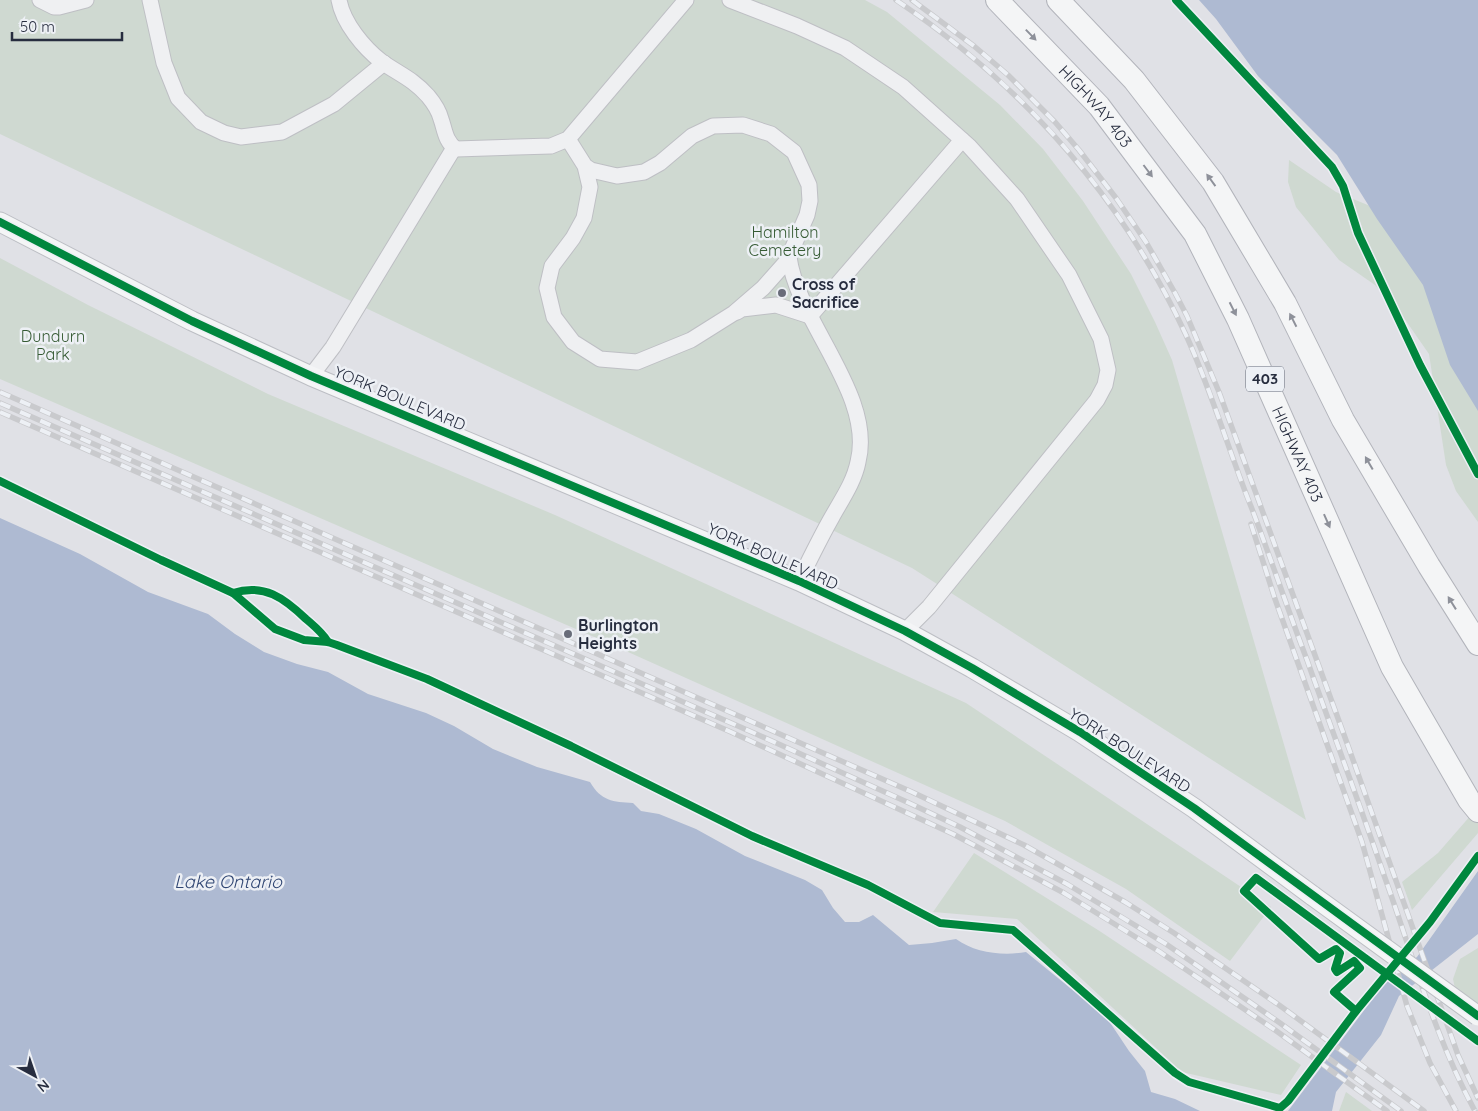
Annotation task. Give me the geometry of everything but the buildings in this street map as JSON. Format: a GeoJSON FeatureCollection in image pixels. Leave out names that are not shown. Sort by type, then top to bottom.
{"type":"FeatureCollection","features":[{"type":"Feature","properties":{"kind":"highway","name":"HIGHWAY 403"},"geometry":{"type":"LineString","coordinates":[[997,0],[1099,106],[1195,234],[1238,319],[1392,666],[1474,805]]}},
{"type":"Feature","properties":{"kind":"highway"},"geometry":{"type":"LineString","coordinates":[[1058,0],[1134,80],[1213,182],[1285,303],[1344,420],[1429,566],[1478,644]]}},
{"type":"Feature","properties":{"kind":"main road","name":"YORK BOULEVARD"},"geometry":{"type":"LineString","coordinates":[[0,222],[192,321],[311,376],[799,581],[905,632],[972,668],[1080,732],[1194,808],[1478,1016]]}},
{"type":"Feature","properties":{"kind":"lane"},"geometry":{"type":"LineString","coordinates":[[40,0],[54,7],[84,2],[86,0]]}},
{"type":"Feature","properties":{"kind":"lane"},"geometry":{"type":"LineString","coordinates":[[150,0],[164,63],[178,98],[201,122],[224,134],[241,137],[282,132],[334,104],[384,63]]}},
{"type":"Feature","properties":{"kind":"lane"},"geometry":{"type":"LineString","coordinates":[[339,0],[340,6],[357,38],[384,63],[414,81],[430,97],[441,117],[448,141],[456,149],[551,146],[568,139],[686,0]]}},
{"type":"Feature","properties":{"kind":"lane"},"geometry":{"type":"LineString","coordinates":[[730,0],[797,26],[845,48],[903,87],[962,140],[1017,199],[1069,275],[1101,339],[1108,370],[1105,386],[1097,400],[929,607],[905,632]]}},
{"type":"Feature","properties":{"kind":"lane"},"geometry":{"type":"LineString","coordinates":[[585,166],[591,170],[617,176],[644,172],[660,163],[692,136],[713,126],[743,125],[771,134],[794,152],[809,185],[810,201],[807,215],[789,257],[763,288],[734,313]]}},
{"type":"Feature","properties":{"kind":"lane"},"geometry":{"type":"LineString","coordinates":[[568,139],[585,166],[590,187],[584,218],[573,238],[552,266],[547,288],[554,317],[573,342],[600,358],[637,362],[691,340],[742,309],[776,305],[810,316]]}},
{"type":"Feature","properties":{"kind":"lane"},"geometry":{"type":"LineString","coordinates":[[810,316],[962,140]]}},
{"type":"Feature","properties":{"kind":"lane"},"geometry":{"type":"LineString","coordinates":[[311,376],[333,347],[454,148]]}},
{"type":"Feature","properties":{"kind":"lane"},"geometry":{"type":"LineString","coordinates":[[789,257],[798,290],[855,406],[861,433],[859,460],[853,478],[799,581]]}},
{"type":"Feature","properties":{"kind":"green space","name":"Hamilton Cemetery"},"geometry":{"type":"Polygon","coordinates":[[[0,0],[865,0],[887,12],[1000,105],[1043,149],[1083,201],[1131,274],[1172,360],[1306,820],[912,568],[0,134],[0,0]]]}},
{"type":"Feature","properties":{"kind":"green space"},"geometry":{"type":"Polygon","coordinates":[[[1289,160],[1336,192],[1375,208],[1478,360],[1478,522],[1456,491],[1446,465],[1429,354],[1404,318],[1375,285],[1339,260],[1296,207],[1288,182],[1289,160]]]}},
{"type":"Feature","properties":{"kind":"green space","name":"Dundurn Park"},"geometry":{"type":"Polygon","coordinates":[[[0,258],[88,305],[268,394],[555,515],[966,703],[1271,907],[1230,961],[1126,889],[1005,821],[608,643],[0,379],[0,258]]]}},
{"type":"Feature","properties":{"kind":"green space"},"geometry":{"type":"Polygon","coordinates":[[[1478,807],[1478,833],[1412,910],[1402,882],[1438,853],[1478,807]]]}},
{"type":"Feature","properties":{"kind":"green space"},"geometry":{"type":"Polygon","coordinates":[[[974,853],[1098,930],[1301,1065],[1281,1095],[1182,1072],[1017,919],[933,912],[974,853]]]}},
{"type":"Feature","properties":{"kind":"green space"},"geometry":{"type":"Polygon","coordinates":[[[1478,948],[1478,1004],[1457,998],[1453,979],[1460,959],[1478,948]]]}},
{"type":"Feature","properties":{"kind":"green space"},"geometry":{"type":"Polygon","coordinates":[[[1346,1092],[1372,1111],[1339,1111],[1346,1092]]]}},
{"type":"Feature","properties":{"kind":"water"},"geometry":{"type":"Polygon","coordinates":[[[1199,0],[1478,0],[1478,411],[1450,365],[1423,285],[1377,219],[1337,155],[1258,76],[1216,19],[1199,0]]]}},
{"type":"Feature","properties":{"kind":"water","name":"Lake Ontario"},"geometry":{"type":"Polygon","coordinates":[[[0,518],[80,554],[148,592],[208,614],[264,652],[297,664],[328,672],[368,694],[426,713],[454,726],[493,749],[537,767],[590,782],[603,797],[619,802],[633,803],[641,811],[659,814],[696,829],[745,856],[805,880],[822,890],[833,908],[845,922],[859,922],[873,915],[909,945],[956,939],[964,944],[990,952],[1008,954],[1026,952],[1107,1018],[1145,1071],[1151,1092],[1175,1099],[1200,1111],[0,1111],[0,518]]]}},
{"type":"Feature","properties":{"kind":"water"},"geometry":{"type":"Polygon","coordinates":[[[1478,871],[1478,934],[1399,996],[1381,1035],[1336,1092],[1332,1111],[1288,1111],[1390,976],[1417,957],[1478,871]]]}},
{"type":"Feature","properties":{"kind":"railway"},"geometry":{"type":"LineString","coordinates":[[896,0],[943,33],[986,69],[1027,107],[1065,147],[1099,190],[1131,236],[1160,284],[1186,335],[1204,378],[1356,796],[1436,1026],[1475,1111]]}},
{"type":"Feature","properties":{"kind":"railway"},"geometry":{"type":"LineString","coordinates":[[912,0],[974,46],[1008,75],[1055,122],[1116,198],[1146,242],[1187,316],[1219,392],[1458,1055],[1478,1098]]}},
{"type":"Feature","properties":{"kind":"railway"},"geometry":{"type":"LineString","coordinates":[[0,392],[912,792],[1024,845],[1125,902],[1174,933],[1279,1005],[1424,1111]]}},
{"type":"Feature","properties":{"kind":"railway"},"geometry":{"type":"LineString","coordinates":[[0,403],[754,733],[960,827],[1067,884],[1166,944],[1280,1023],[1401,1111]]}},
{"type":"Feature","properties":{"kind":"railway"},"geometry":{"type":"LineString","coordinates":[[0,412],[731,732],[953,834],[1064,893],[1160,952],[1275,1030],[1387,1111]]}},
{"type":"Feature","properties":{"kind":"railway"},"geometry":{"type":"LineString","coordinates":[[1251,524],[1275,599],[1362,842],[1407,1006],[1430,1063],[1456,1111]]}},
{"type":"Feature","properties":{"kind":"cycle path"},"geometry":{"type":"LineString","coordinates":[[1176,0],[1332,167],[1343,186],[1358,233],[1420,365],[1478,474]]}},
{"type":"Feature","properties":{"kind":"cycle path"},"geometry":{"type":"LineString","coordinates":[[0,222],[192,321],[311,376],[799,581],[905,631],[1080,732],[1194,808],[1478,1016]]}},
{"type":"Feature","properties":{"kind":"cycle path"},"geometry":{"type":"LineString","coordinates":[[0,481],[233,593],[275,629],[304,640],[328,642],[427,679],[571,746],[752,836],[868,885],[940,923],[1013,930],[1175,1073],[1189,1082],[1280,1108],[1288,1101],[1356,1011],[1430,922],[1478,856]]}},
{"type":"Feature","properties":{"kind":"cycle path"},"geometry":{"type":"LineString","coordinates":[[233,593],[254,590],[273,594],[298,611],[318,629],[328,642]]}},
{"type":"Feature","properties":{"kind":"cycle path"},"geometry":{"type":"LineString","coordinates":[[1356,1011],[1334,992],[1360,968],[1354,961],[1337,972],[1335,969],[1340,953],[1336,949],[1319,959],[1244,891],[1256,878],[1478,1041]]}},
{"type":"Feature","properties":{"kind":"place","name":"Cross of Sacrifice"},"geometry":{"type":"Point","coordinates":[782,293]}},
{"type":"Feature","properties":{"kind":"place","name":"Burlington Heights"},"geometry":{"type":"Point","coordinates":[568,634]}}]}
